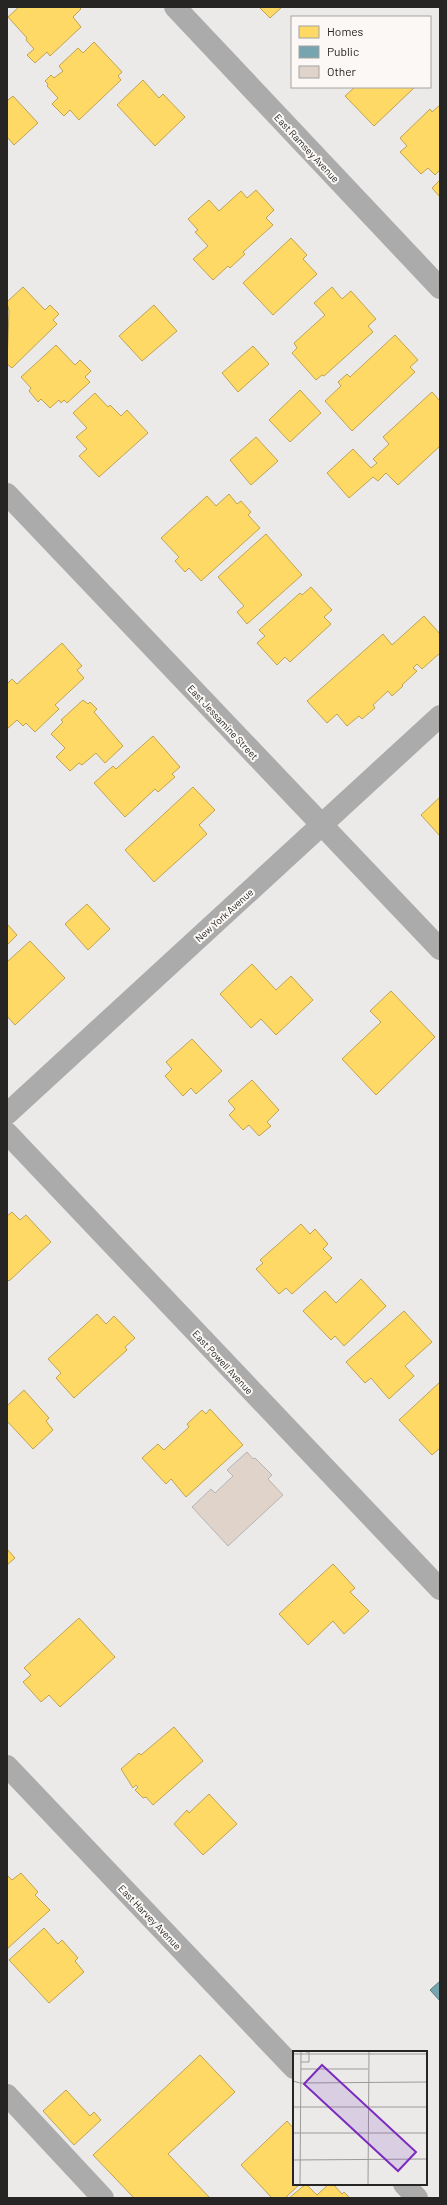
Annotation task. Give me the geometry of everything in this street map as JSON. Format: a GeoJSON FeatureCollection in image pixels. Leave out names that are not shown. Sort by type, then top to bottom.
{"type":"FeatureCollection","features":[{"type":"Feature","properties":{"kind":"street","name":"East Ramsey Avenue"},"geometry":{"type":"LineString","coordinates":[[175,7],[440,288]]}},
{"type":"Feature","properties":{"kind":"street","name":"East Jessamine Street"},"geometry":{"type":"LineString","coordinates":[[7,494],[321,826],[440,949]]}},
{"type":"Feature","properties":{"kind":"street","name":"New York Avenue"},"geometry":{"type":"LineString","coordinates":[[7,1114],[440,716]]}},
{"type":"Feature","properties":{"kind":"street","name":"East Powell Avenue"},"geometry":{"type":"LineString","coordinates":[[7,1133],[440,1589]]}},
{"type":"Feature","properties":{"kind":"street","name":"East Harvey Avenue"},"geometry":{"type":"LineString","coordinates":[[7,1766],[293,2067]]}},
{"type":"Feature","properties":{"kind":"street"},"geometry":{"type":"LineString","coordinates":[[7,2096],[103,2198]]}},
{"type":"Feature","properties":{"kind":"street"},"geometry":{"type":"LineString","coordinates":[[405,2185],[417,2198]]}},
{"type":"Feature","properties":{"kind":"building: Homes"},"geometry":{"type":"Polygon","coordinates":[[[19,7],[79,7],[81,9],[73,17],[81,27],[50,56],[47,52],[35,63],[27,55],[34,49],[26,40],[27,38],[8,17],[19,7]]]}},
{"type":"Feature","properties":{"kind":"building: Homes"},"geometry":{"type":"Polygon","coordinates":[[[259,7],[282,7],[270,18],[259,7]]]}},
{"type":"Feature","properties":{"kind":"building: Homes"},"geometry":{"type":"Polygon","coordinates":[[[94,42],[122,72],[118,76],[121,80],[79,120],[70,110],[64,116],[52,104],[58,98],[47,86],[48,84],[45,81],[51,75],[54,78],[63,71],[59,66],[78,48],[83,53],[94,42]]]}},
{"type":"Feature","properties":{"kind":"building: Homes"},"geometry":{"type":"Polygon","coordinates":[[[143,80],[159,98],[163,94],[185,117],[155,146],[117,105],[143,80]]]}},
{"type":"Feature","properties":{"kind":"building: Homes"},"geometry":{"type":"Polygon","coordinates":[[[354,88],[414,88],[374,126],[345,96],[354,88]]]}},
{"type":"Feature","properties":{"kind":"building: Homes"},"geometry":{"type":"Polygon","coordinates":[[[13,96],[38,123],[14,145],[7,137],[7,101],[13,96]]]}},
{"type":"Feature","properties":{"kind":"building: Homes"},"geometry":{"type":"Polygon","coordinates":[[[440,105],[440,170],[435,175],[428,168],[421,174],[400,152],[407,146],[400,138],[430,109],[432,112],[440,105]]]}},
{"type":"Feature","properties":{"kind":"building: Homes"},"geometry":{"type":"Polygon","coordinates":[[[440,180],[440,197],[432,188],[440,180]]]}},
{"type":"Feature","properties":{"kind":"building: Homes"},"geometry":{"type":"Polygon","coordinates":[[[256,190],[274,210],[266,218],[273,225],[243,252],[245,254],[230,268],[228,266],[213,280],[193,259],[208,246],[195,232],[198,230],[188,219],[209,200],[219,211],[241,191],[247,198],[256,190]]]}},
{"type":"Feature","properties":{"kind":"building: Homes"},"geometry":{"type":"Polygon","coordinates":[[[291,238],[307,255],[303,259],[317,274],[273,315],[243,283],[291,238]]]}},
{"type":"Feature","properties":{"kind":"building: Homes"},"geometry":{"type":"Polygon","coordinates":[[[23,287],[45,310],[50,305],[59,314],[53,320],[57,324],[12,368],[7,364],[9,311],[7,302],[23,287]]]}},
{"type":"Feature","properties":{"kind":"building: Homes"},"geometry":{"type":"Polygon","coordinates":[[[332,287],[342,299],[351,291],[376,319],[368,326],[373,332],[324,376],[322,375],[316,380],[292,353],[297,348],[294,343],[325,315],[314,303],[332,287]]]}},
{"type":"Feature","properties":{"kind":"building: Homes"},"geometry":{"type":"Polygon","coordinates":[[[154,305],[177,331],[142,361],[119,336],[154,305]]]}},
{"type":"Feature","properties":{"kind":"building: Homes"},"geometry":{"type":"Polygon","coordinates":[[[395,335],[418,360],[410,367],[415,372],[352,431],[325,401],[341,386],[338,382],[347,374],[350,377],[395,335]]]}},
{"type":"Feature","properties":{"kind":"building: Homes"},"geometry":{"type":"Polygon","coordinates":[[[56,345],[75,365],[80,360],[91,371],[85,377],[90,382],[67,403],[64,400],[61,403],[59,400],[50,408],[41,399],[38,402],[29,391],[31,388],[21,377],[56,345]]]}},
{"type":"Feature","properties":{"kind":"building: Homes"},"geometry":{"type":"Polygon","coordinates":[[[253,346],[269,364],[238,392],[222,373],[253,346]]]}},
{"type":"Feature","properties":{"kind":"building: Homes"},"geometry":{"type":"Polygon","coordinates":[[[300,390],[321,413],[290,442],[269,420],[300,390]]]}},
{"type":"Feature","properties":{"kind":"building: Homes"},"geometry":{"type":"Polygon","coordinates":[[[432,392],[440,401],[440,446],[398,485],[386,473],[378,481],[373,477],[349,498],[327,473],[353,449],[371,468],[377,463],[373,459],[389,444],[383,437],[432,392]]]}},
{"type":"Feature","properties":{"kind":"building: Homes"},"geometry":{"type":"Polygon","coordinates":[[[95,393],[108,407],[110,405],[121,416],[127,410],[148,433],[99,477],[79,456],[87,449],[76,437],[87,428],[73,413],[95,393]]]}},
{"type":"Feature","properties":{"kind":"building: Homes"},"geometry":{"type":"Polygon","coordinates":[[[256,437],[278,461],[251,485],[230,460],[256,437]]]}},
{"type":"Feature","properties":{"kind":"building: Homes"},"geometry":{"type":"Polygon","coordinates":[[[229,494],[237,504],[241,501],[251,512],[248,515],[260,528],[201,581],[189,568],[185,572],[175,561],[179,557],[161,538],[207,496],[216,506],[229,494]]]}},
{"type":"Feature","properties":{"kind":"building: Homes"},"geometry":{"type":"Polygon","coordinates":[[[266,534],[302,575],[247,624],[237,612],[244,606],[218,577],[266,534]]]}},
{"type":"Feature","properties":{"kind":"building: Homes"},"geometry":{"type":"Polygon","coordinates":[[[311,587],[332,610],[324,617],[331,624],[290,662],[285,657],[277,665],[257,643],[265,636],[259,630],[300,593],[302,595],[311,587]]]}},
{"type":"Feature","properties":{"kind":"building: Homes"},"geometry":{"type":"Polygon","coordinates":[[[424,616],[440,634],[440,653],[422,669],[417,664],[413,668],[417,671],[402,685],[403,686],[392,696],[388,691],[373,705],[375,708],[362,719],[359,716],[347,726],[337,714],[327,723],[307,701],[383,634],[392,645],[424,616]]]}},
{"type":"Feature","properties":{"kind":"building: Homes"},"geometry":{"type":"Polygon","coordinates":[[[62,643],[82,666],[77,670],[84,678],[55,705],[59,709],[35,732],[26,723],[23,726],[17,720],[7,729],[7,684],[12,679],[17,684],[62,643]]]}},
{"type":"Feature","properties":{"kind":"building: Homes"},"geometry":{"type":"Polygon","coordinates":[[[83,700],[88,704],[90,702],[97,709],[94,712],[123,746],[105,763],[96,753],[82,765],[79,763],[70,771],[56,757],[65,748],[51,734],[63,722],[61,720],[83,700]]]}},
{"type":"Feature","properties":{"kind":"building: Homes"},"geometry":{"type":"Polygon","coordinates":[[[153,736],[180,767],[172,774],[175,777],[158,792],[155,789],[125,817],[94,783],[113,766],[116,769],[153,736]]]}},
{"type":"Feature","properties":{"kind":"building: Homes"},"geometry":{"type":"Polygon","coordinates":[[[193,787],[215,810],[199,825],[207,834],[154,882],[125,850],[193,787]]]}},
{"type":"Feature","properties":{"kind":"building: Homes"},"geometry":{"type":"Polygon","coordinates":[[[440,797],[440,836],[421,815],[440,797]]]}},
{"type":"Feature","properties":{"kind":"building: Homes"},"geometry":{"type":"Polygon","coordinates":[[[87,904],[110,929],[88,950],[65,924],[87,904]]]}},
{"type":"Feature","properties":{"kind":"building: Homes"},"geometry":{"type":"Polygon","coordinates":[[[7,924],[17,935],[7,945],[7,924]]]}},
{"type":"Feature","properties":{"kind":"building: Homes"},"geometry":{"type":"Polygon","coordinates":[[[30,941],[65,978],[15,1025],[7,1016],[7,962],[30,941]]]}},
{"type":"Feature","properties":{"kind":"building: Homes"},"geometry":{"type":"Polygon","coordinates":[[[252,964],[276,990],[291,976],[313,1000],[276,1035],[261,1019],[251,1028],[220,994],[252,964]]]}},
{"type":"Feature","properties":{"kind":"building: Homes"},"geometry":{"type":"Polygon","coordinates":[[[391,991],[435,1037],[376,1095],[342,1059],[381,1022],[370,1011],[391,991]]]}},
{"type":"Feature","properties":{"kind":"building: Homes"},"geometry":{"type":"Polygon","coordinates":[[[192,1039],[222,1071],[196,1094],[191,1088],[183,1096],[165,1076],[172,1069],[166,1062],[192,1039]]]}},
{"type":"Feature","properties":{"kind":"building: Homes"},"geometry":{"type":"Polygon","coordinates":[[[252,1080],[279,1110],[267,1122],[271,1126],[259,1136],[249,1125],[243,1130],[229,1115],[235,1109],[228,1101],[252,1080]]]}},
{"type":"Feature","properties":{"kind":"building: Homes"},"geometry":{"type":"Polygon","coordinates":[[[12,1212],[20,1220],[26,1215],[51,1242],[9,1281],[7,1279],[7,1216],[12,1212]]]}},
{"type":"Feature","properties":{"kind":"building: Homes"},"geometry":{"type":"Polygon","coordinates":[[[301,1224],[310,1234],[315,1229],[328,1244],[323,1249],[332,1258],[292,1294],[286,1288],[279,1294],[256,1269],[263,1263],[260,1260],[301,1224]]]}},
{"type":"Feature","properties":{"kind":"building: Homes"},"geometry":{"type":"Polygon","coordinates":[[[361,1279],[386,1306],[344,1346],[335,1336],[331,1340],[303,1311],[325,1291],[336,1303],[361,1279]]]}},
{"type":"Feature","properties":{"kind":"building: Homes"},"geometry":{"type":"Polygon","coordinates":[[[404,1311],[432,1342],[405,1366],[414,1376],[389,1399],[371,1378],[365,1383],[346,1362],[404,1311]]]}},
{"type":"Feature","properties":{"kind":"building: Homes"},"geometry":{"type":"Polygon","coordinates":[[[97,1314],[106,1324],[114,1316],[135,1338],[125,1347],[127,1350],[74,1398],[56,1378],[61,1373],[48,1359],[97,1314]]]}},
{"type":"Feature","properties":{"kind":"building: Homes"},"geometry":{"type":"Polygon","coordinates":[[[440,1382],[440,1448],[432,1455],[399,1420],[440,1382]]]}},
{"type":"Feature","properties":{"kind":"building: Homes"},"geometry":{"type":"Polygon","coordinates":[[[24,1390],[49,1418],[46,1421],[53,1430],[33,1449],[7,1421],[7,1406],[24,1390]]]}},
{"type":"Feature","properties":{"kind":"building: Homes"},"geometry":{"type":"Polygon","coordinates":[[[210,1409],[243,1445],[186,1497],[171,1479],[166,1484],[142,1458],[158,1444],[164,1450],[189,1427],[187,1424],[202,1410],[206,1414],[210,1409]]]}},
{"type":"Feature","properties":{"kind":"building: Homes"},"geometry":{"type":"Polygon","coordinates":[[[7,1549],[15,1558],[7,1565],[7,1549]]]}},
{"type":"Feature","properties":{"kind":"building: Homes"},"geometry":{"type":"Polygon","coordinates":[[[333,1564],[355,1588],[350,1592],[369,1611],[344,1634],[333,1621],[308,1645],[279,1614],[333,1564]]]}},
{"type":"Feature","properties":{"kind":"building: Homes"},"geometry":{"type":"Polygon","coordinates":[[[79,1618],[115,1657],[60,1707],[49,1695],[41,1702],[23,1682],[31,1675],[24,1668],[79,1618]]]}},
{"type":"Feature","properties":{"kind":"building: Homes"},"geometry":{"type":"Polygon","coordinates":[[[174,1727],[203,1761],[153,1805],[146,1797],[143,1798],[135,1790],[138,1787],[136,1785],[133,1788],[121,1769],[139,1753],[141,1755],[174,1727]]]}},
{"type":"Feature","properties":{"kind":"building: Homes"},"geometry":{"type":"Polygon","coordinates":[[[209,1794],[237,1824],[203,1855],[174,1824],[187,1810],[189,1813],[209,1794]]]}},
{"type":"Feature","properties":{"kind":"building: Homes"},"geometry":{"type":"Polygon","coordinates":[[[21,1873],[38,1892],[35,1895],[50,1910],[7,1949],[7,1875],[12,1880],[21,1873]]]}},
{"type":"Feature","properties":{"kind":"building: Homes"},"geometry":{"type":"Polygon","coordinates":[[[44,1928],[58,1944],[62,1940],[78,1958],[75,1961],[84,1972],[49,2003],[9,1960],[44,1928]]]}},
{"type":"Feature","properties":{"kind":"building: Homes"},"geometry":{"type":"Polygon","coordinates":[[[200,2055],[235,2092],[168,2154],[210,2198],[134,2198],[93,2155],[200,2055]]]}},
{"type":"Feature","properties":{"kind":"building: Homes"},"geometry":{"type":"Polygon","coordinates":[[[66,2090],[90,2116],[94,2112],[101,2120],[74,2145],[43,2111],[66,2090]]]}},
{"type":"Feature","properties":{"kind":"building: Homes"},"geometry":{"type":"Polygon","coordinates":[[[287,2121],[293,2128],[293,2185],[299,2185],[285,2198],[272,2198],[241,2165],[287,2121]]]}},
{"type":"Feature","properties":{"kind":"building: Homes"},"geometry":{"type":"Polygon","coordinates":[[[305,2185],[307,2185],[317,2195],[328,2185],[334,2185],[342,2194],[344,2192],[350,2198],[289,2198],[305,2185]]]}},
{"type":"Feature","properties":{"kind":"building: Public"},"geometry":{"type":"Polygon","coordinates":[[[440,1981],[440,2001],[430,1990],[440,1981]]]}},
{"type":"Feature","properties":{"kind":"building: Other"},"geometry":{"type":"Polygon","coordinates":[[[247,1452],[272,1475],[268,1479],[283,1495],[228,1546],[192,1507],[211,1489],[215,1493],[233,1476],[227,1470],[247,1452]]]}}]}
